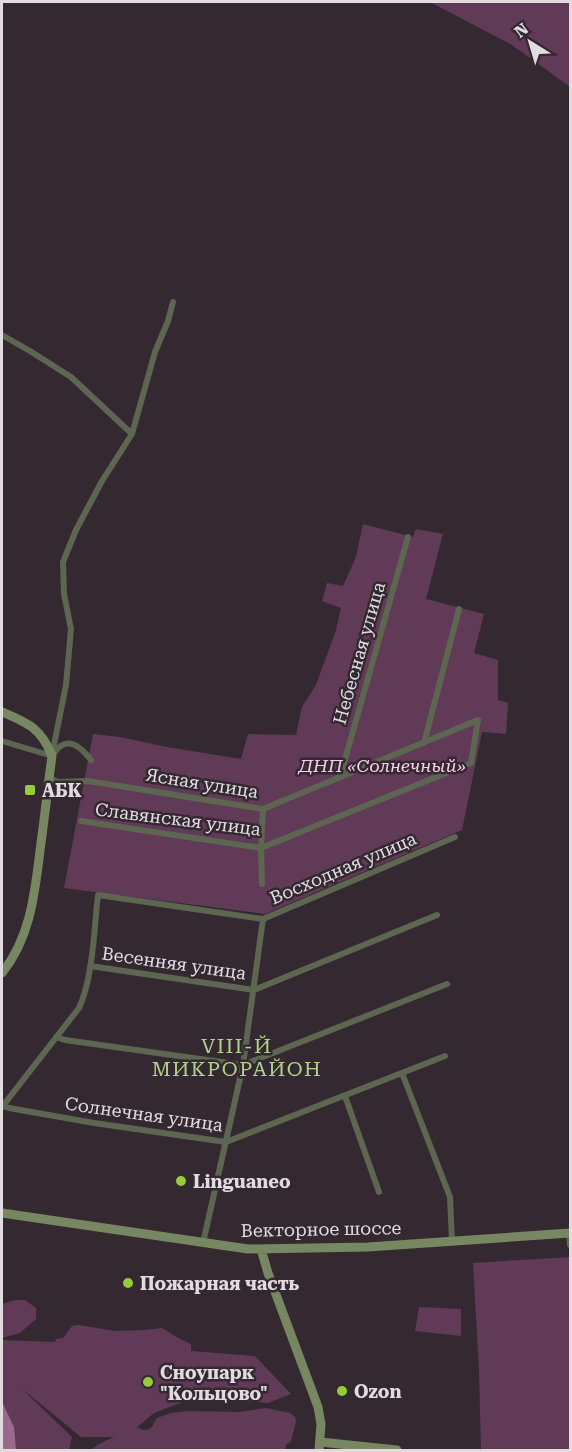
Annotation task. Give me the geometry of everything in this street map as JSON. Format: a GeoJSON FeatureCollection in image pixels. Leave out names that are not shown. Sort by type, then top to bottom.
{"type":"FeatureCollection","features":[{"type":"Feature","properties":{"kind":"main road"},"geometry":{"type":"LineString","coordinates":[[2,712],[29,725],[39,733],[47,743],[52,756],[35,891],[28,922],[21,942],[2,973]]}},
{"type":"Feature","properties":{"kind":"main road","name":"Векторное шоссе"},"geometry":{"type":"LineString","coordinates":[[2,1213],[248,1249],[368,1247],[570,1233]]}},
{"type":"Feature","properties":{"kind":"main road"},"geometry":{"type":"LineString","coordinates":[[261,1249],[318,1407],[321,1424],[319,1446],[397,1450]]}},
{"type":"Feature","properties":{"kind":"street"},"geometry":{"type":"LineString","coordinates":[[52,756],[66,685],[71,629],[64,594],[63,562],[76,530],[102,481],[132,434],[155,352],[173,302]]}},
{"type":"Feature","properties":{"kind":"street"},"geometry":{"type":"LineString","coordinates":[[2,335],[71,376],[132,434]]}},
{"type":"Feature","properties":{"kind":"street","name":"Небесная улица"},"geometry":{"type":"LineString","coordinates":[[340,777],[408,537]]}},
{"type":"Feature","properties":{"kind":"street"},"geometry":{"type":"LineString","coordinates":[[424,742],[459,609]]}},
{"type":"Feature","properties":{"kind":"street","name":"Ясная улица"},"geometry":{"type":"LineString","coordinates":[[49,778],[58,782],[88,781],[263,809],[478,720],[471,763]]}},
{"type":"Feature","properties":{"kind":"street"},"geometry":{"type":"LineString","coordinates":[[2,741],[52,756]]}},
{"type":"Feature","properties":{"kind":"street"},"geometry":{"type":"LineString","coordinates":[[52,756],[63,744],[74,744],[82,748],[91,760]]}},
{"type":"Feature","properties":{"kind":"street","name":"Славянская улица"},"geometry":{"type":"LineString","coordinates":[[81,821],[261,848],[471,763]]}},
{"type":"Feature","properties":{"kind":"street"},"geometry":{"type":"LineString","coordinates":[[261,884],[263,809]]}},
{"type":"Feature","properties":{"kind":"street","name":"Восходная улица"},"geometry":{"type":"LineString","coordinates":[[90,966],[98,896],[262,919],[455,837]]}},
{"type":"Feature","properties":{"kind":"street"},"geometry":{"type":"LineString","coordinates":[[254,990],[437,915]]}},
{"type":"Feature","properties":{"kind":"street"},"geometry":{"type":"LineString","coordinates":[[203,1243],[243,1065],[262,919]]}},
{"type":"Feature","properties":{"kind":"street"},"geometry":{"type":"LineString","coordinates":[[2,1107],[79,1008],[85,993],[90,966]]}},
{"type":"Feature","properties":{"kind":"street","name":"Весенняя улица"},"geometry":{"type":"LineString","coordinates":[[90,966],[254,990]]}},
{"type":"Feature","properties":{"kind":"street"},"geometry":{"type":"LineString","coordinates":[[56,1037],[243,1065],[447,984]]}},
{"type":"Feature","properties":{"kind":"street","name":"Солнечная улица"},"geometry":{"type":"LineString","coordinates":[[2,1107],[226,1142],[445,1056]]}},
{"type":"Feature","properties":{"kind":"street"},"geometry":{"type":"LineString","coordinates":[[402,1073],[450,1197],[452,1241]]}},
{"type":"Feature","properties":{"kind":"street"},"geometry":{"type":"LineString","coordinates":[[345,1096],[379,1192]]}},
{"type":"Feature","properties":{"kind":"street"},"geometry":{"type":"LineString","coordinates":[[570,1233],[570,1245]]}},
{"type":"Feature","properties":{"kind":"green space"},"geometry":{"type":"Polygon","coordinates":[[[430,2],[570,2],[570,87],[512,45],[430,2]]]}},
{"type":"Feature","properties":{"kind":"green space","name":"ДНП «Солнечный»"},"geometry":{"type":"Polygon","coordinates":[[[363,524],[413,537],[416,529],[443,534],[426,599],[484,614],[474,653],[498,660],[498,700],[508,703],[506,734],[482,732],[462,830],[265,914],[64,888],[93,734],[241,759],[248,734],[296,735],[302,707],[316,685],[336,630],[341,608],[322,601],[327,583],[343,586],[356,557],[363,524]]]}},
{"type":"Feature","properties":{"kind":"green space"},"geometry":{"type":"Polygon","coordinates":[[[570,1257],[570,1450],[481,1450],[473,1263],[570,1257]]]}},
{"type":"Feature","properties":{"kind":"green space"},"geometry":{"type":"Polygon","coordinates":[[[25,1300],[36,1308],[36,1319],[20,1333],[2,1338],[2,1304],[25,1300]]]}},
{"type":"Feature","properties":{"kind":"green space"},"geometry":{"type":"Polygon","coordinates":[[[419,1307],[461,1309],[461,1336],[415,1331],[419,1307]]]}},
{"type":"Feature","properties":{"kind":"green space"},"geometry":{"type":"Polygon","coordinates":[[[72,1326],[116,1331],[162,1328],[191,1344],[191,1351],[255,1356],[291,1394],[268,1403],[193,1398],[154,1413],[137,1427],[148,1430],[157,1418],[171,1413],[239,1412],[266,1408],[290,1413],[295,1417],[296,1422],[291,1441],[286,1445],[285,1450],[90,1450],[114,1437],[81,1437],[21,1388],[72,1437],[69,1450],[2,1450],[2,1340],[55,1342],[56,1339],[63,1338],[72,1326]]]}},
{"type":"Feature","properties":{"kind":"shaded area"},"geometry":{"type":"Polygon","coordinates":[[[2,1402],[14,1427],[16,1450],[2,1450],[2,1402]]]}},
{"type":"Feature","properties":{"kind":"place","name":"АБК"},"geometry":{"type":"Point","coordinates":[30,790]}},
{"type":"Feature","properties":{"kind":"place","name":"Linguaneo"},"geometry":{"type":"Point","coordinates":[181,1181]}},
{"type":"Feature","properties":{"kind":"place","name":"Пожарная часть"},"geometry":{"type":"Point","coordinates":[128,1283]}},
{"type":"Feature","properties":{"kind":"place","name":"Сноупарк \"Кольцово\""},"geometry":{"type":"Point","coordinates":[148,1382]}},
{"type":"Feature","properties":{"kind":"place","name":"Ozon"},"geometry":{"type":"Point","coordinates":[342,1391]}},
{"type":"Feature","properties":{"kind":"district","name":"VIII-Й МИКРОРАЙОН"},"geometry":{"type":"Point","coordinates":[237,1058]}}]}
